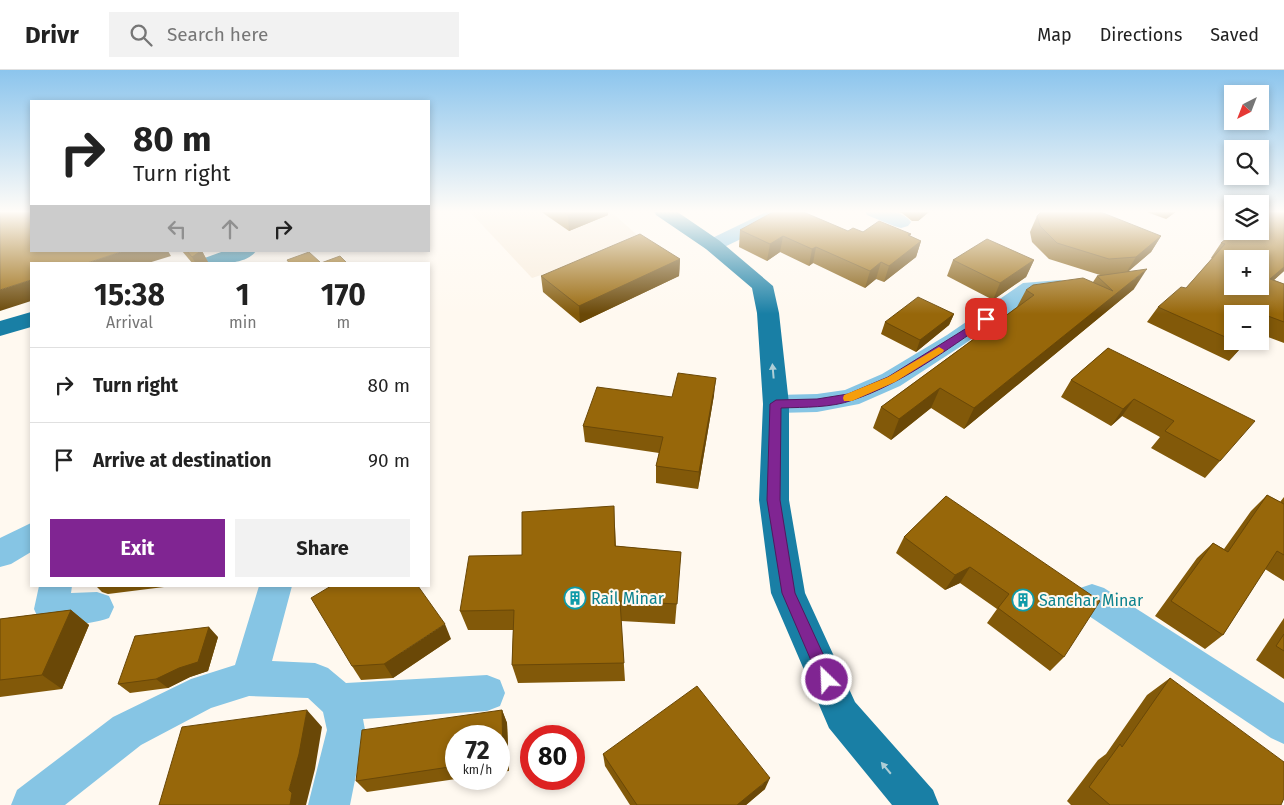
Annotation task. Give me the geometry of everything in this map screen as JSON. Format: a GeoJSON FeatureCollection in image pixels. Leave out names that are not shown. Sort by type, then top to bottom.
{"type":"FeatureCollection","features":[{"type":"Feature","properties":{"kind":"highway"},"geometry":{"type":"LineString","coordinates":[[714,245],[762,286],[768,313],[776,404],[774,500],[788,593],[842,715],[918,805]]}},
{"type":"Feature","properties":{"kind":"highway"},"geometry":{"type":"LineString","coordinates":[[212,262],[243,252]]}},
{"type":"Feature","properties":{"kind":"highway"},"geometry":{"type":"LineString","coordinates":[[0,329],[30,319]]}},
{"type":"Feature","properties":{"kind":"lane"},"geometry":{"type":"LineString","coordinates":[[776,404],[817,403],[850,398],[891,380],[1032,288],[1076,285]]}},
{"type":"Feature","properties":{"kind":"lane"},"geometry":{"type":"LineString","coordinates":[[0,554],[30,537]]}},
{"type":"Feature","properties":{"kind":"lane"},"geometry":{"type":"LineString","coordinates":[[56,587],[51,609],[97,607]]}},
{"type":"Feature","properties":{"kind":"lane"},"geometry":{"type":"LineString","coordinates":[[249,678],[276,587]]}},
{"type":"Feature","properties":{"kind":"lane"},"geometry":{"type":"LineString","coordinates":[[1092,599],[1284,725]]}},
{"type":"Feature","properties":{"kind":"lane"},"geometry":{"type":"LineString","coordinates":[[32,805],[127,731],[204,692],[249,678],[315,681],[340,702],[346,730],[329,805]]}},
{"type":"Feature","properties":{"kind":"lane"},"geometry":{"type":"LineString","coordinates":[[340,702],[487,693]]}},
{"type":"Feature","properties":{"kind":"shaded area"},"geometry":{"type":"Polygon","coordinates":[[[501,245],[631,245],[532,278],[501,245]]]}},
{"type":"Feature","properties":{"kind":"building"},"geometry":{"type":"Polygon","coordinates":[[[0,245],[30,245],[30,252],[121,252],[90,262],[30,262],[30,280],[0,290],[0,245]]]}},
{"type":"Feature","properties":{"kind":"building"},"geometry":{"type":"Polygon","coordinates":[[[613,245],[658,245],[680,259],[579,306],[541,276],[613,245]]]}},
{"type":"Feature","properties":{"kind":"building"},"geometry":{"type":"Polygon","coordinates":[[[804,245],[915,245],[889,266],[881,262],[870,271],[816,247],[812,249],[804,245]]]}},
{"type":"Feature","properties":{"kind":"building"},"geometry":{"type":"Polygon","coordinates":[[[977,245],[1001,245],[1034,260],[1000,283],[953,260],[977,245]]]}},
{"type":"Feature","properties":{"kind":"building"},"geometry":{"type":"Polygon","coordinates":[[[1064,245],[1150,245],[1136,257],[1109,259],[1064,245]]]}},
{"type":"Feature","properties":{"kind":"building"},"geometry":{"type":"Polygon","coordinates":[[[1224,245],[1284,245],[1284,267],[1270,279],[1284,284],[1284,322],[1269,316],[1269,305],[1224,305],[1224,336],[1158,307],[1181,287],[1186,288],[1224,245]]]}},
{"type":"Feature","properties":{"kind":"building"},"geometry":{"type":"Polygon","coordinates":[[[188,252],[200,252],[192,257],[188,252]]]}},
{"type":"Feature","properties":{"kind":"building"},"geometry":{"type":"Polygon","coordinates":[[[309,252],[320,262],[288,262],[287,260],[309,252]]]}},
{"type":"Feature","properties":{"kind":"building"},"geometry":{"type":"Polygon","coordinates":[[[340,256],[346,262],[324,262],[340,256]]]}},
{"type":"Feature","properties":{"kind":"building"},"geometry":{"type":"Polygon","coordinates":[[[1147,269],[974,408],[940,388],[899,419],[881,407],[1034,295],[1026,290],[1033,285],[1083,278],[1113,291],[1097,276],[1147,269]]]}},
{"type":"Feature","properties":{"kind":"building"},"geometry":{"type":"Polygon","coordinates":[[[918,297],[954,314],[920,340],[885,322],[918,297]]]}},
{"type":"Feature","properties":{"kind":"building"},"geometry":{"type":"Polygon","coordinates":[[[1108,348],[1255,421],[1220,461],[1165,431],[1174,421],[1134,399],[1123,409],[1071,380],[1108,348]]]}},
{"type":"Feature","properties":{"kind":"building"},"geometry":{"type":"Polygon","coordinates":[[[678,373],[716,378],[699,472],[656,466],[663,437],[583,426],[597,387],[672,397],[678,373]]]}},
{"type":"Feature","properties":{"kind":"building"},"geometry":{"type":"Polygon","coordinates":[[[1267,495],[1284,504],[1284,555],[1277,551],[1223,635],[1171,601],[1213,543],[1228,552],[1267,495]]]}},
{"type":"Feature","properties":{"kind":"building","name":"Sanchar Minar"},"geometry":{"type":"Polygon","coordinates":[[[946,496],[1100,601],[1064,657],[998,608],[1009,594],[970,567],[955,575],[904,537],[946,496]]]}},
{"type":"Feature","properties":{"kind":"building","name":"Rail Minar"},"geometry":{"type":"Polygon","coordinates":[[[614,506],[615,546],[681,552],[677,604],[620,601],[624,663],[512,665],[514,610],[460,611],[469,556],[522,555],[522,512],[614,506]]]}},
{"type":"Feature","properties":{"kind":"building"},"geometry":{"type":"Polygon","coordinates":[[[329,587],[419,587],[445,624],[384,664],[352,666],[311,598],[329,587]]]}},
{"type":"Feature","properties":{"kind":"building"},"geometry":{"type":"Polygon","coordinates":[[[71,610],[42,675],[0,680],[0,619],[71,610]]]}},
{"type":"Feature","properties":{"kind":"building"},"geometry":{"type":"Polygon","coordinates":[[[209,627],[198,662],[179,668],[156,679],[118,684],[135,636],[209,627]]]}},
{"type":"Feature","properties":{"kind":"building"},"geometry":{"type":"Polygon","coordinates":[[[1284,634],[1284,651],[1276,646],[1284,634]]]}},
{"type":"Feature","properties":{"kind":"building"},"geometry":{"type":"Polygon","coordinates":[[[1170,678],[1284,762],[1284,798],[1281,805],[1110,805],[1089,787],[1120,744],[1122,747],[1170,678]]]}},
{"type":"Feature","properties":{"kind":"building"},"geometry":{"type":"Polygon","coordinates":[[[697,686],[770,778],[737,805],[637,805],[603,754],[697,686]]]}},
{"type":"Feature","properties":{"kind":"building"},"geometry":{"type":"Polygon","coordinates":[[[307,710],[299,754],[289,790],[292,793],[290,805],[159,805],[182,727],[307,710]]]}},
{"type":"Feature","properties":{"kind":"building"},"geometry":{"type":"Polygon","coordinates":[[[502,710],[502,725],[445,725],[445,768],[356,781],[362,730],[502,710]]]}},
{"type":"Feature","properties":{"kind":"slow traffic"},"geometry":{"type":"LineString","coordinates":[[848,398],[891,380],[939,350]]}},
{"type":"Feature","properties":{"kind":"place","name":"Rail Minar"},"geometry":{"type":"Point","coordinates":[575,598]}},
{"type":"Feature","properties":{"kind":"place","name":"Sanchar Minar"},"geometry":{"type":"Point","coordinates":[1023,600]}},
{"type":"Feature","properties":{"kind":"route"},"geometry":{"type":"LineString","coordinates":[[827,680],[788,593],[774,500],[776,404],[817,403],[850,398],[891,380],[986,319]]}}]}
